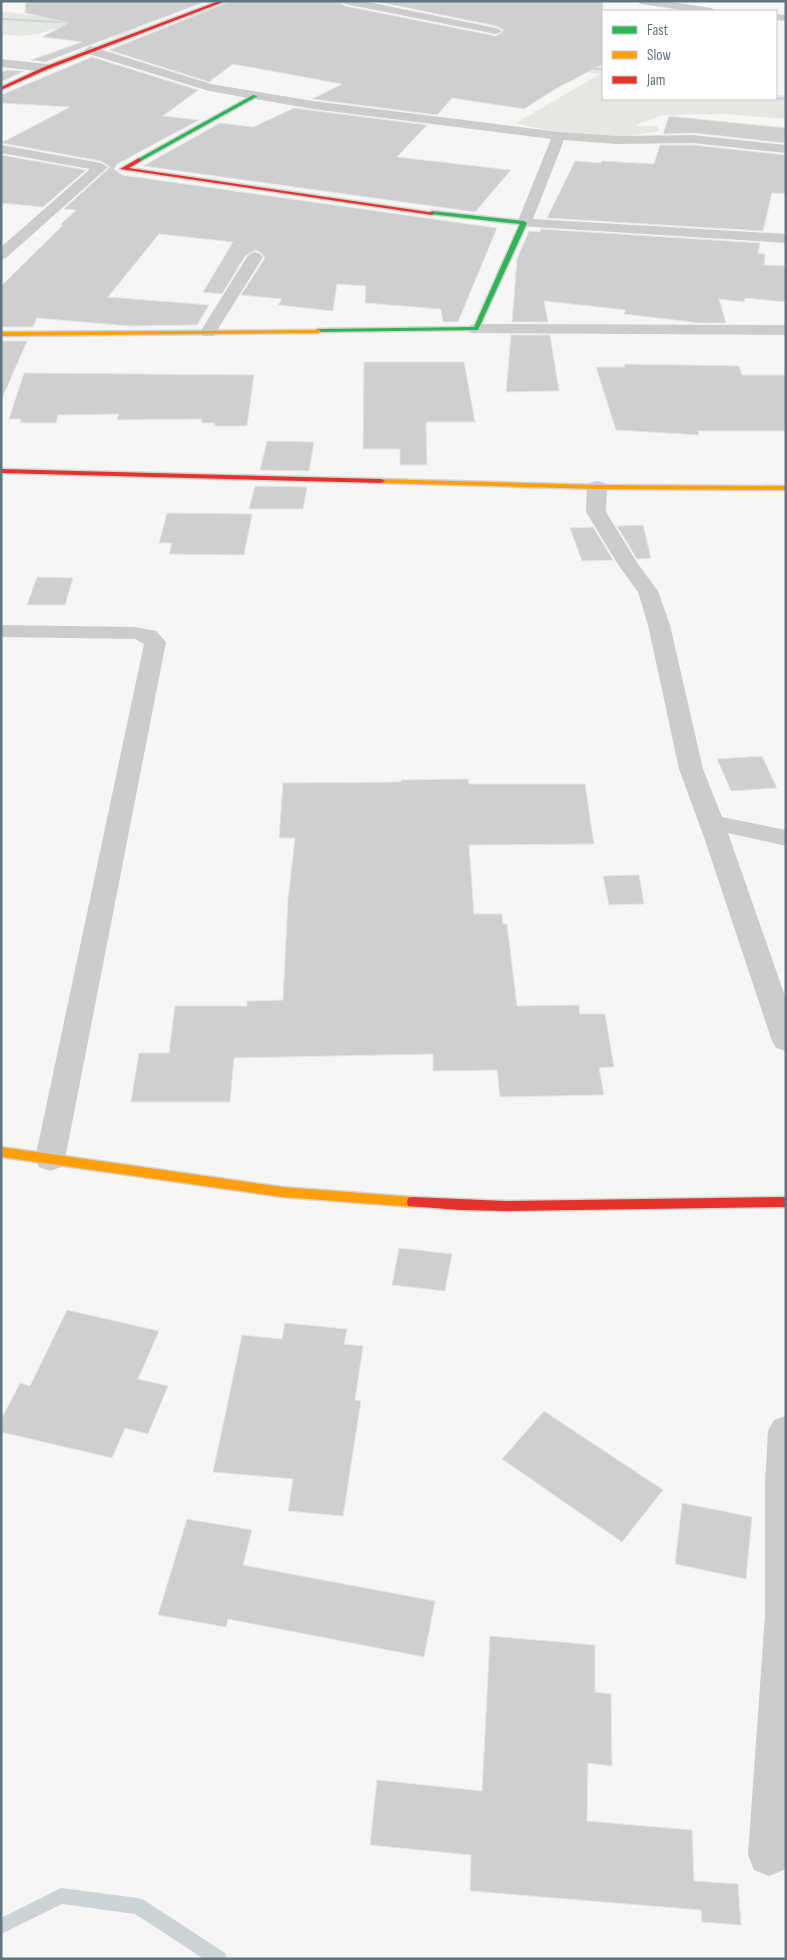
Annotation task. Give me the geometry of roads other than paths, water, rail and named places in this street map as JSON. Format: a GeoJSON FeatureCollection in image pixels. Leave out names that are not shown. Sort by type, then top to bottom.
{"type":"FeatureCollection","features":[{"type":"Feature","properties":{"kind":"street"},"geometry":{"type":"LineString","coordinates":[[1,89],[90,50],[224,1]]}},
{"type":"Feature","properties":{"kind":"street"},"geometry":{"type":"LineString","coordinates":[[345,1],[496,31]]}},
{"type":"Feature","properties":{"kind":"street"},"geometry":{"type":"LineString","coordinates":[[641,1],[702,10]]}},
{"type":"Feature","properties":{"kind":"street"},"geometry":{"type":"LineString","coordinates":[[677,7],[690,1]]}},
{"type":"Feature","properties":{"kind":"street"},"geometry":{"type":"LineString","coordinates":[[90,50],[172,77],[255,96],[559,136],[617,140],[693,138],[786,149]]}},
{"type":"Feature","properties":{"kind":"street"},"geometry":{"type":"LineString","coordinates":[[1,63],[46,68]]}},
{"type":"Feature","properties":{"kind":"street"},"geometry":{"type":"LineString","coordinates":[[123,169],[255,96]]}},
{"type":"Feature","properties":{"kind":"street"},"geometry":{"type":"LineString","coordinates":[[476,329],[524,223],[559,136]]}},
{"type":"Feature","properties":{"kind":"street"},"geometry":{"type":"LineString","coordinates":[[1,150],[101,167],[418,212],[524,223],[786,239]]}},
{"type":"Feature","properties":{"kind":"street"},"geometry":{"type":"LineString","coordinates":[[1,255],[101,167]]}},
{"type":"Feature","properties":{"kind":"street"},"geometry":{"type":"LineString","coordinates":[[208,332],[255,257]]}},
{"type":"Feature","properties":{"kind":"street"},"geometry":{"type":"LineString","coordinates":[[1,334],[476,329],[786,330]]}},
{"type":"Feature","properties":{"kind":"street"},"geometry":{"type":"LineString","coordinates":[[1,470],[597,487],[786,488]]}},
{"type":"Feature","properties":{"kind":"street"},"geometry":{"type":"LineString","coordinates":[[597,487],[596,512],[629,566],[648,591],[659,625],[691,769],[786,1041]]}},
{"type":"Feature","properties":{"kind":"street"},"geometry":{"type":"LineString","coordinates":[[1,631],[135,633],[148,636],[155,642],[50,1159]]}},
{"type":"Feature","properties":{"kind":"street"},"geometry":{"type":"LineString","coordinates":[[710,822],[786,838]]}},
{"type":"Feature","properties":{"kind":"street"},"geometry":{"type":"LineString","coordinates":[[1,1152],[282,1192],[457,1206],[616,1205],[710,1201],[786,1202]]}},
{"type":"Feature","properties":{"kind":"street"},"geometry":{"type":"LineString","coordinates":[[769,1855],[784,1615],[783,1483],[786,1431]]}},
{"type":"Feature","properties":{"kind":"waterway"},"geometry":{"type":"LineString","coordinates":[[1,19],[78,23]]}},
{"type":"Feature","properties":{"kind":"waterway"},"geometry":{"type":"LineString","coordinates":[[580,69],[602,69]]}},
{"type":"Feature","properties":{"kind":"waterway"},"geometry":{"type":"LineString","coordinates":[[777,98],[786,99]]}},
{"type":"Feature","properties":{"kind":"waterway"},"geometry":{"type":"LineString","coordinates":[[1,1926],[61,1896],[138,1906],[219,1959]]}}]}
